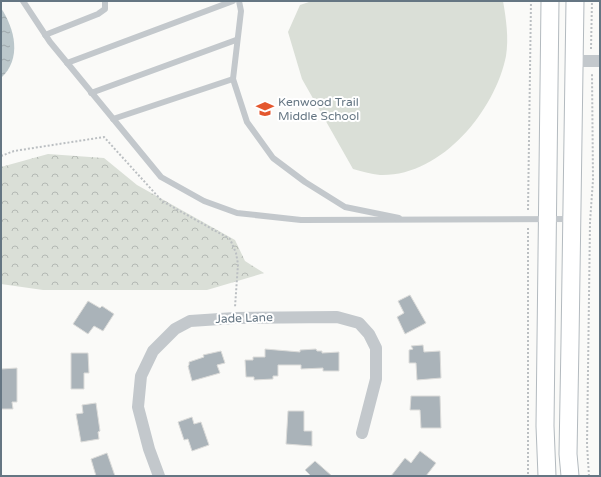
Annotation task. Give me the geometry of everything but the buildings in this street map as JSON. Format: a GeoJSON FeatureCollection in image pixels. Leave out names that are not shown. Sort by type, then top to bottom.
{"type":"FeatureCollection","features":[{"type":"Feature","properties":{"kind":"main road"},"geometry":{"type":"LineString","coordinates":[[547,476],[545,426],[550,1]]}},
{"type":"Feature","properties":{"kind":"main road"},"geometry":{"type":"LineString","coordinates":[[570,476],[568,446],[575,1]]}},
{"type":"Feature","properties":{"kind":"street"},"geometry":{"type":"LineString","coordinates":[[574,61],[596,61]]}},
{"type":"Feature","properties":{"kind":"street","name":"Jade Lane"},"geometry":{"type":"LineString","coordinates":[[159,476],[149,449],[138,407],[140,376],[153,351],[175,329],[190,321],[235,318],[337,317],[358,323],[369,334],[376,348],[376,379],[362,433]]}},
{"type":"Feature","properties":{"kind":"lane"},"geometry":{"type":"LineString","coordinates":[[23,1],[67,63],[161,177],[204,201],[237,213],[301,220],[572,219]]}},
{"type":"Feature","properties":{"kind":"lane"},"geometry":{"type":"LineString","coordinates":[[45,34],[98,14],[105,9],[105,1]]}},
{"type":"Feature","properties":{"kind":"lane"},"geometry":{"type":"LineString","coordinates":[[67,63],[233,1]]}},
{"type":"Feature","properties":{"kind":"lane"},"geometry":{"type":"LineString","coordinates":[[239,1],[241,11],[236,40],[233,78],[247,122],[273,158],[305,182],[346,207],[412,220]]}},
{"type":"Feature","properties":{"kind":"lane"},"geometry":{"type":"LineString","coordinates":[[91,93],[236,40]]}},
{"type":"Feature","properties":{"kind":"lane"},"geometry":{"type":"LineString","coordinates":[[113,119],[233,78]]}},
{"type":"Feature","properties":{"kind":"path"},"geometry":{"type":"LineString","coordinates":[[528,476],[528,219],[531,1]]}},
{"type":"Feature","properties":{"kind":"path"},"geometry":{"type":"LineString","coordinates":[[589,476],[587,444],[590,222],[594,180],[596,61],[592,1]]}},
{"type":"Feature","properties":{"kind":"path"},"geometry":{"type":"LineString","coordinates":[[1,156],[14,152],[104,137],[162,201],[230,239],[236,253],[238,264],[235,318]]}},
{"type":"Feature","properties":{"kind":"green space"},"geometry":{"type":"Polygon","coordinates":[[[312,1],[503,1],[506,21],[507,49],[500,77],[490,98],[477,118],[462,137],[444,153],[424,165],[402,173],[380,175],[353,169],[302,79],[288,32],[300,5],[312,1]]]}},
{"type":"Feature","properties":{"kind":"green space"},"geometry":{"type":"Polygon","coordinates":[[[48,154],[104,158],[137,185],[235,240],[245,261],[264,273],[207,290],[43,290],[1,284],[1,167],[48,154]]]}},
{"type":"Feature","properties":{"kind":"water"},"geometry":{"type":"Polygon","coordinates":[[[1,8],[13,34],[14,53],[8,70],[1,78],[1,8]]]}},
{"type":"Feature","properties":{"kind":"place","name":"Kenwood Trail Middle School"},"geometry":{"type":"Point","coordinates":[265,109]}}]}
